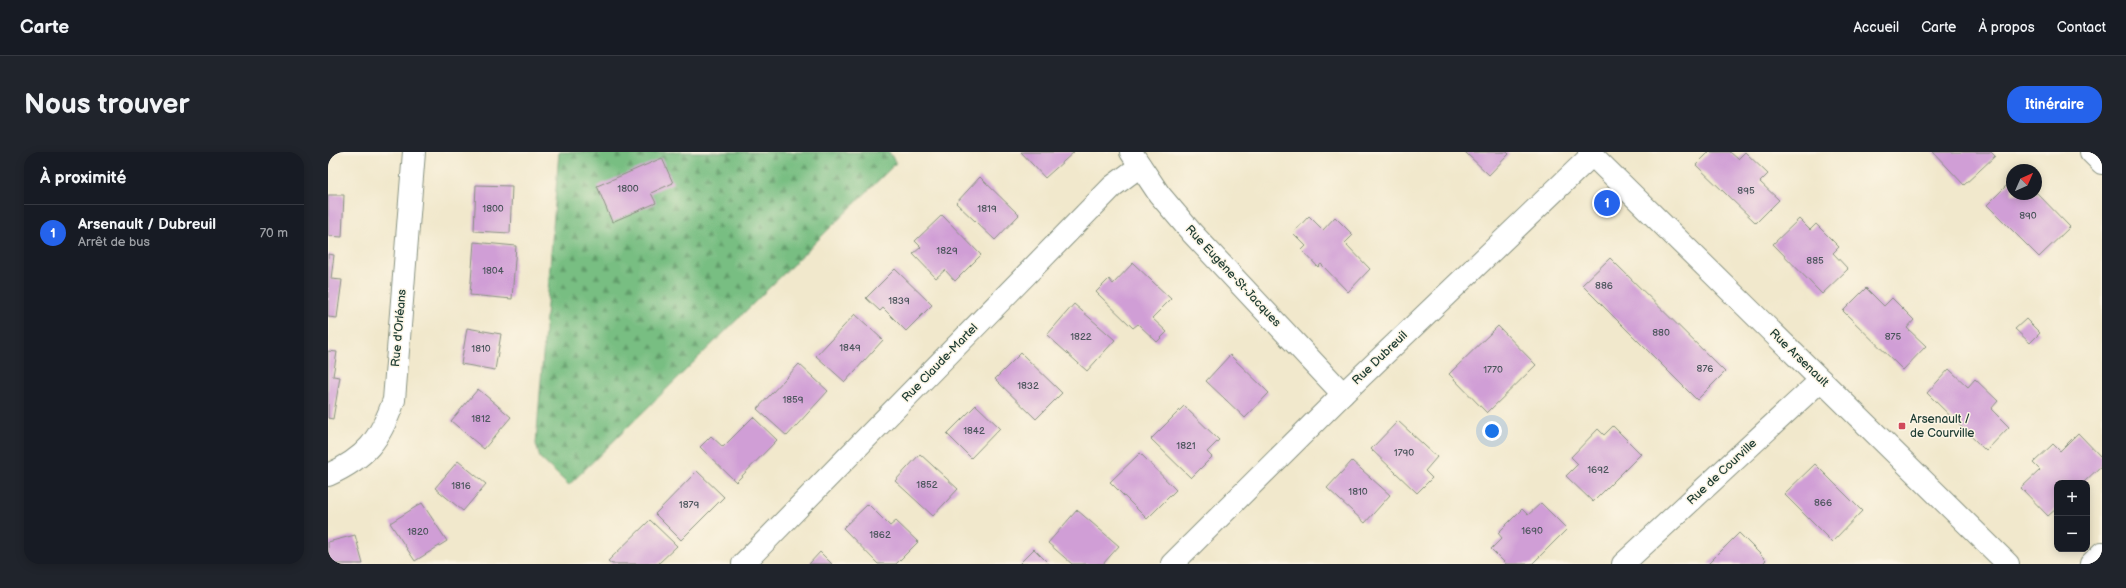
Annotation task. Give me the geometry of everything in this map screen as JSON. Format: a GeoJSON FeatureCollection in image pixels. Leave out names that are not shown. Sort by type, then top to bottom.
{"type":"FeatureCollection","features":[{"type":"Feature","properties":{"kind":"street","name":"Rue d'Orléans"},"geometry":{"type":"LineString","coordinates":[[328,475],[348,466],[370,448],[385,424],[394,400],[414,152]]}},
{"type":"Feature","properties":{"kind":"street"},"geometry":{"type":"LineString","coordinates":[[2091,152],[2102,163]]}},
{"type":"Feature","properties":{"kind":"street","name":"Rue Arsenault"},"geometry":{"type":"LineString","coordinates":[[1590,154],[2008,564]]}},
{"type":"Feature","properties":{"kind":"street","name":"Rue Dubreuil"},"geometry":{"type":"LineString","coordinates":[[1172,564],[1343,394],[1590,154]]}},
{"type":"Feature","properties":{"kind":"street","name":"Rue Eugène-St-Jacques"},"geometry":{"type":"LineString","coordinates":[[1136,159],[1159,194],[1192,233],[1343,394]]}},
{"type":"Feature","properties":{"kind":"street","name":"Rue Claude-Martel"},"geometry":{"type":"LineString","coordinates":[[743,564],[1113,186],[1136,159]]}},
{"type":"Feature","properties":{"kind":"street","name":"Rue de Courville"},"geometry":{"type":"LineString","coordinates":[[1623,564],[1821,380]]}},
{"type":"Feature","properties":{"kind":"street"},"geometry":{"type":"LineString","coordinates":[[2091,564],[2102,553]]}},
{"type":"Feature","properties":{"kind":"green space"},"geometry":{"type":"Polygon","coordinates":[[[559,152],[889,152],[896,163],[569,485],[540,458],[536,444],[559,152]]]}},
{"type":"Feature","properties":{"kind":"building"},"geometry":{"type":"Polygon","coordinates":[[[1021,152],[1074,152],[1045,178],[1021,152]]]}},
{"type":"Feature","properties":{"kind":"building"},"geometry":{"type":"Polygon","coordinates":[[[1465,152],[1507,152],[1509,154],[1489,175],[1465,152]]]}},
{"type":"Feature","properties":{"kind":"building"},"geometry":{"type":"Polygon","coordinates":[[[1709,152],[1730,152],[1738,159],[1745,152],[1768,174],[1760,182],[1779,200],[1756,223],[1696,165],[1709,152]]]}},
{"type":"Feature","properties":{"kind":"building"},"geometry":{"type":"Polygon","coordinates":[[[1933,152],[1991,152],[1995,156],[1964,185],[1933,152]]]}},
{"type":"Feature","properties":{"kind":"building"},"geometry":{"type":"Polygon","coordinates":[[[662,158],[673,183],[651,193],[656,203],[612,222],[597,186],[662,158]]]}},
{"type":"Feature","properties":{"kind":"building"},"geometry":{"type":"Polygon","coordinates":[[[980,177],[1019,215],[995,240],[956,203],[980,177]]]}},
{"type":"Feature","properties":{"kind":"building"},"geometry":{"type":"Polygon","coordinates":[[[476,185],[512,186],[510,233],[474,231],[476,185]]]}},
{"type":"Feature","properties":{"kind":"building"},"geometry":{"type":"Polygon","coordinates":[[[2006,186],[2006,200],[2042,200],[2042,198],[2070,227],[2039,257],[1987,205],[2006,186]]]}},
{"type":"Feature","properties":{"kind":"building"},"geometry":{"type":"Polygon","coordinates":[[[328,195],[344,195],[342,237],[328,236],[328,195]]]}},
{"type":"Feature","properties":{"kind":"building"},"geometry":{"type":"Polygon","coordinates":[[[942,215],[981,255],[955,281],[945,270],[936,278],[913,254],[921,247],[915,241],[942,215]]]}},
{"type":"Feature","properties":{"kind":"building"},"geometry":{"type":"Polygon","coordinates":[[[1309,216],[1323,230],[1335,217],[1353,235],[1345,243],[1370,269],[1348,292],[1321,264],[1318,267],[1302,250],[1306,246],[1293,233],[1309,216]]]}},
{"type":"Feature","properties":{"kind":"building"},"geometry":{"type":"Polygon","coordinates":[[[1799,219],[1810,230],[1816,224],[1839,247],[1833,253],[1848,269],[1822,294],[1773,244],[1799,219]]]}},
{"type":"Feature","properties":{"kind":"building"},"geometry":{"type":"Polygon","coordinates":[[[474,242],[516,246],[512,299],[470,295],[474,242]]]}},
{"type":"Feature","properties":{"kind":"building"},"geometry":{"type":"Polygon","coordinates":[[[328,254],[334,255],[331,279],[342,280],[337,318],[328,317],[328,254]]]}},
{"type":"Feature","properties":{"kind":"building"},"geometry":{"type":"Polygon","coordinates":[[[1610,258],[1725,372],[1697,400],[1582,285],[1610,258]]]}},
{"type":"Feature","properties":{"kind":"building"},"geometry":{"type":"Polygon","coordinates":[[[1133,263],[1171,299],[1152,318],[1167,332],[1157,342],[1138,324],[1133,328],[1096,292],[1109,279],[1113,284],[1133,263]]]}},
{"type":"Feature","properties":{"kind":"building"},"geometry":{"type":"Polygon","coordinates":[[[895,269],[932,305],[906,331],[883,308],[880,311],[866,298],[895,269]]]}},
{"type":"Feature","properties":{"kind":"building"},"geometry":{"type":"Polygon","coordinates":[[[1866,288],[1884,306],[1892,298],[1914,320],[1907,328],[1926,346],[1903,370],[1843,311],[1866,288]]]}},
{"type":"Feature","properties":{"kind":"building"},"geometry":{"type":"Polygon","coordinates":[[[1074,304],[1115,340],[1087,371],[1047,335],[1074,304]]]}},
{"type":"Feature","properties":{"kind":"building"},"geometry":{"type":"Polygon","coordinates":[[[855,314],[883,340],[845,382],[816,356],[855,314]]]}},
{"type":"Feature","properties":{"kind":"building"},"geometry":{"type":"Polygon","coordinates":[[[2026,319],[2040,333],[2030,343],[2015,329],[2026,319]]]}},
{"type":"Feature","properties":{"kind":"building"},"geometry":{"type":"Polygon","coordinates":[[[1498,326],[1536,365],[1487,413],[1449,374],[1498,326]]]}},
{"type":"Feature","properties":{"kind":"building"},"geometry":{"type":"Polygon","coordinates":[[[467,328],[501,334],[495,370],[461,364],[467,328]]]}},
{"type":"Feature","properties":{"kind":"building"},"geometry":{"type":"Polygon","coordinates":[[[328,351],[337,352],[333,376],[340,377],[333,419],[328,418],[328,351]]]}},
{"type":"Feature","properties":{"kind":"building"},"geometry":{"type":"Polygon","coordinates":[[[1021,353],[1062,393],[1036,419],[995,379],[1021,353]]]}},
{"type":"Feature","properties":{"kind":"building"},"geometry":{"type":"Polygon","coordinates":[[[1230,355],[1269,393],[1245,418],[1206,381],[1230,355]]]}},
{"type":"Feature","properties":{"kind":"building"},"geometry":{"type":"Polygon","coordinates":[[[799,364],[828,391],[787,436],[757,409],[799,364]]]}},
{"type":"Feature","properties":{"kind":"building"},"geometry":{"type":"Polygon","coordinates":[[[1949,369],[1968,387],[1975,379],[1998,401],[1991,409],[2009,427],[1986,451],[1927,393],[1949,369]]]}},
{"type":"Feature","properties":{"kind":"building"},"geometry":{"type":"Polygon","coordinates":[[[478,389],[511,417],[484,449],[451,421],[478,389]]]}},
{"type":"Feature","properties":{"kind":"building"},"geometry":{"type":"Polygon","coordinates":[[[976,405],[1000,428],[971,458],[947,434],[976,405]]]}},
{"type":"Feature","properties":{"kind":"building"},"geometry":{"type":"Polygon","coordinates":[[[1184,406],[1219,440],[1207,452],[1212,457],[1191,478],[1151,439],[1184,406]]]}},
{"type":"Feature","properties":{"kind":"building"},"geometry":{"type":"Polygon","coordinates":[[[753,417],[777,440],[736,482],[700,447],[711,436],[723,447],[753,417]]]}},
{"type":"Feature","properties":{"kind":"building"},"geometry":{"type":"Polygon","coordinates":[[[1398,421],[1437,457],[1425,471],[1432,478],[1417,493],[1371,449],[1398,421]]]}},
{"type":"Feature","properties":{"kind":"building"},"geometry":{"type":"Polygon","coordinates":[[[1613,426],[1641,454],[1593,502],[1566,476],[1578,464],[1571,457],[1598,429],[1604,435],[1613,426]]]}},
{"type":"Feature","properties":{"kind":"building"},"geometry":{"type":"Polygon","coordinates":[[[2078,433],[2102,458],[2102,465],[2086,480],[2054,480],[2054,511],[2048,516],[2021,488],[2040,470],[2033,463],[2053,444],[2060,451],[2078,433]]]}},
{"type":"Feature","properties":{"kind":"building"},"geometry":{"type":"Polygon","coordinates":[[[1140,453],[1176,490],[1147,519],[1110,482],[1140,453]]]}},
{"type":"Feature","properties":{"kind":"building"},"geometry":{"type":"Polygon","coordinates":[[[920,454],[958,489],[933,516],[895,481],[920,454]]]}},
{"type":"Feature","properties":{"kind":"building"},"geometry":{"type":"Polygon","coordinates":[[[458,461],[486,484],[463,511],[435,488],[458,461]]]}},
{"type":"Feature","properties":{"kind":"building"},"geometry":{"type":"Polygon","coordinates":[[[1352,461],[1390,495],[1365,523],[1327,488],[1352,461]]]}},
{"type":"Feature","properties":{"kind":"building"},"geometry":{"type":"Polygon","coordinates":[[[1815,464],[1862,511],[1832,542],[1784,494],[1815,464]]]}},
{"type":"Feature","properties":{"kind":"building"},"geometry":{"type":"Polygon","coordinates":[[[697,471],[724,497],[681,540],[655,514],[697,471]]]}},
{"type":"Feature","properties":{"kind":"building"},"geometry":{"type":"Polygon","coordinates":[[[422,503],[447,541],[415,561],[390,523],[422,503]]]}},
{"type":"Feature","properties":{"kind":"building"},"geometry":{"type":"Polygon","coordinates":[[[1541,503],[1567,529],[1532,564],[1506,564],[1491,549],[1502,538],[1498,533],[1522,509],[1528,515],[1541,503]]]}},
{"type":"Feature","properties":{"kind":"building"},"geometry":{"type":"Polygon","coordinates":[[[868,504],[890,526],[896,521],[918,542],[896,564],[878,564],[843,528],[868,504]]]}},
{"type":"Feature","properties":{"kind":"building"},"geometry":{"type":"Polygon","coordinates":[[[1077,510],[1119,546],[1103,564],[1072,564],[1048,543],[1077,510]]]}},
{"type":"Feature","properties":{"kind":"building"},"geometry":{"type":"Polygon","coordinates":[[[650,520],[677,546],[658,564],[612,564],[608,561],[650,520]]]}},
{"type":"Feature","properties":{"kind":"building"},"geometry":{"type":"Polygon","coordinates":[[[1739,533],[1766,560],[1762,564],[1708,564],[1739,533]]]}},
{"type":"Feature","properties":{"kind":"building"},"geometry":{"type":"Polygon","coordinates":[[[355,535],[363,564],[328,564],[328,542],[355,535]]]}},
{"type":"Feature","properties":{"kind":"building"},"geometry":{"type":"Polygon","coordinates":[[[1034,549],[1049,564],[1019,564],[1034,549]]]}},
{"type":"Feature","properties":{"kind":"building"},"geometry":{"type":"Polygon","coordinates":[[[820,552],[832,564],[809,564],[820,552]]]}},
{"type":"Feature","properties":{"kind":"place","name":"Arsenault / Dubreuil"},"geometry":{"type":"Point","coordinates":[1607,203]}},
{"type":"Feature","properties":{"kind":"place","name":"Arsenault / de Courville"},"geometry":{"type":"Point","coordinates":[1902,426]}}]}
